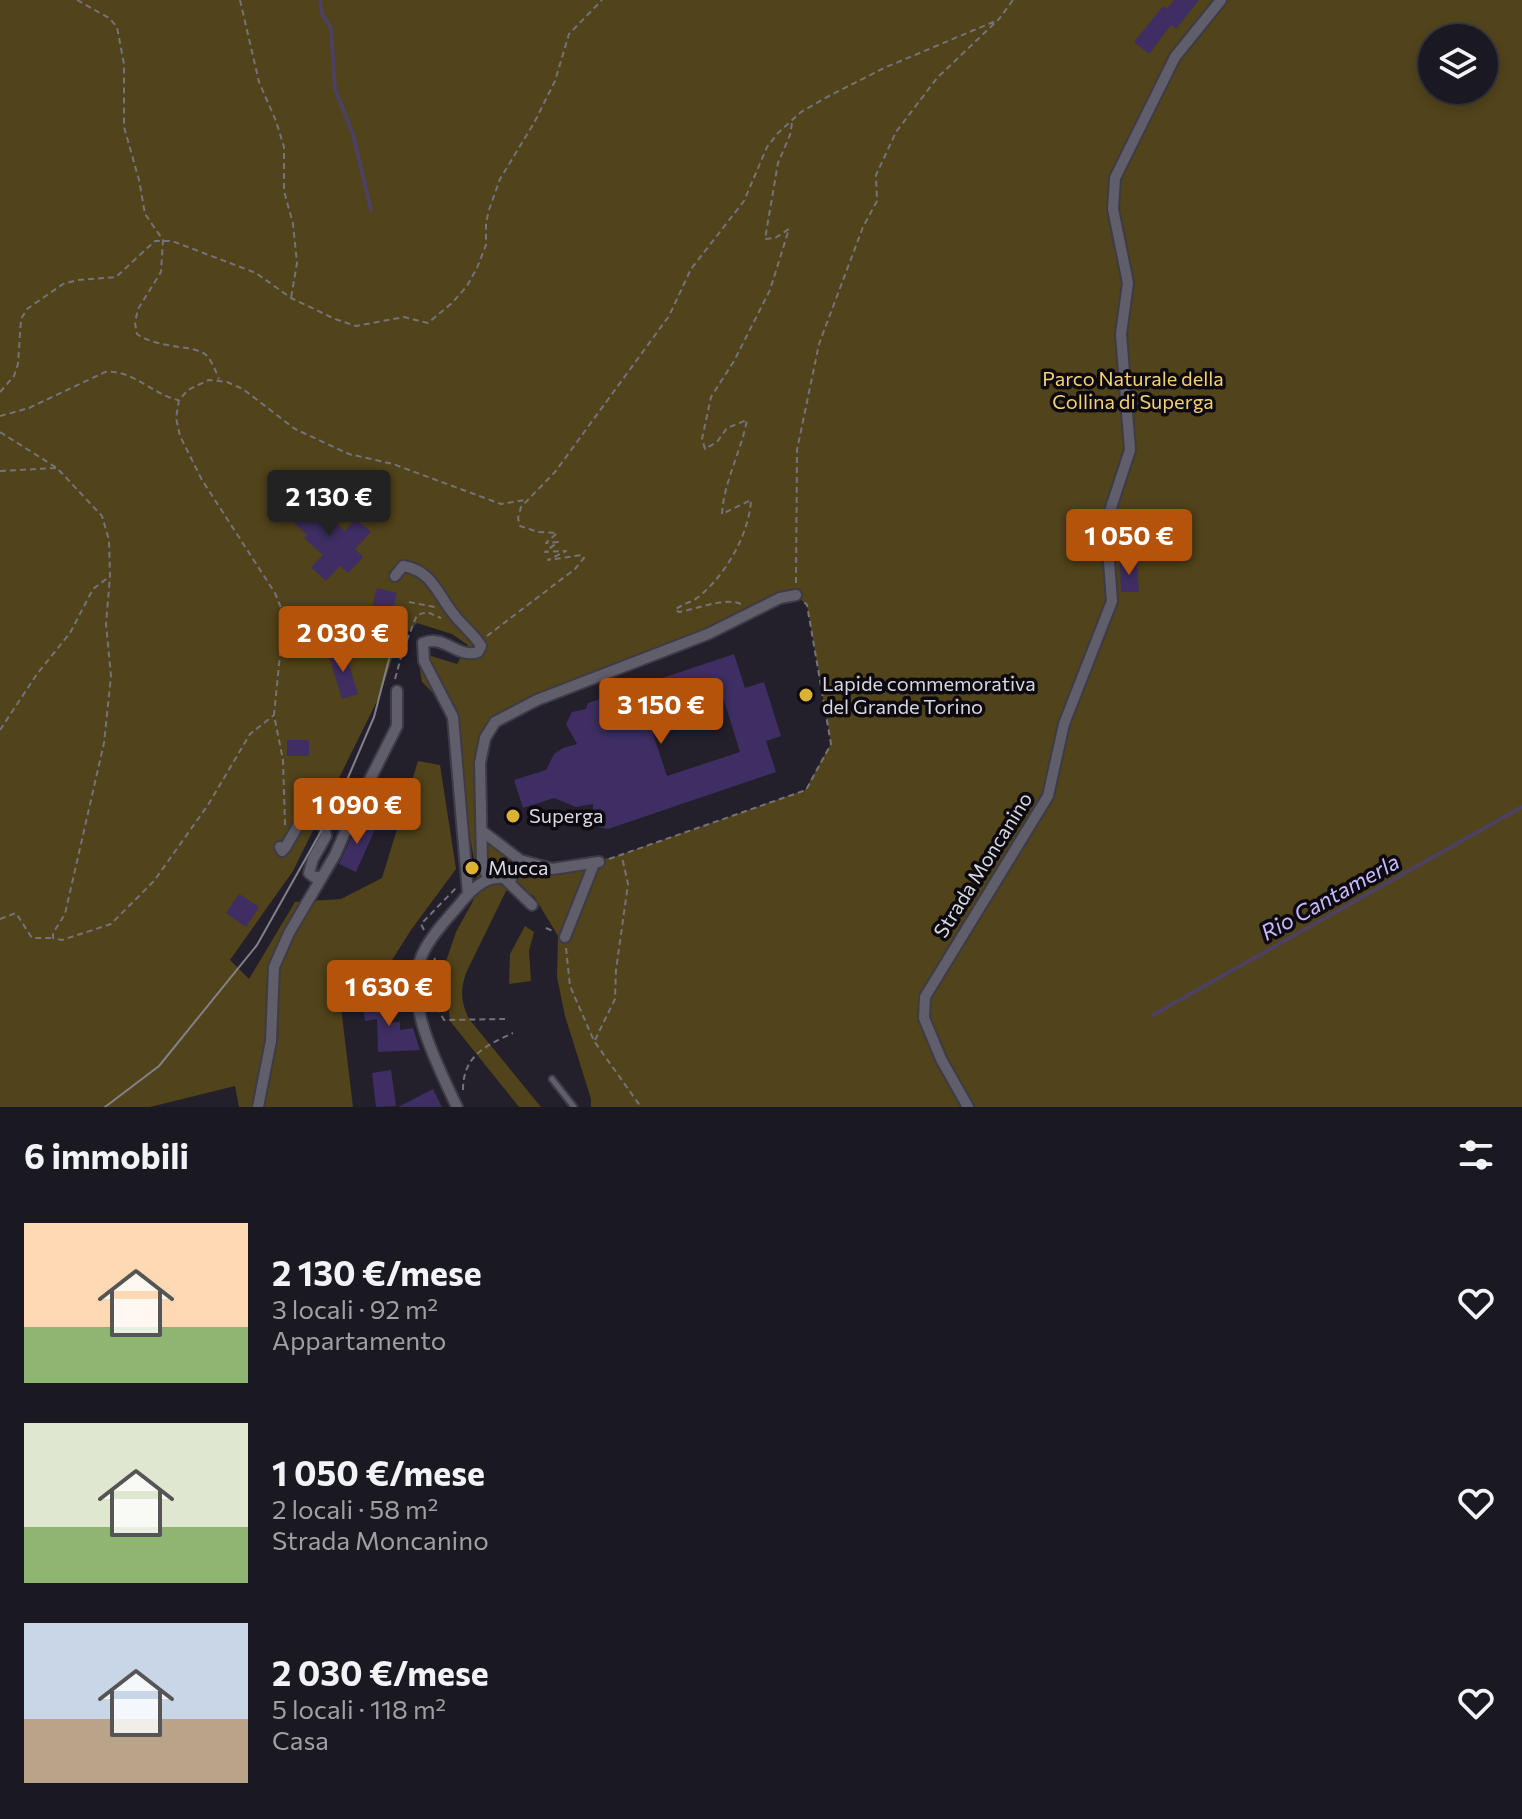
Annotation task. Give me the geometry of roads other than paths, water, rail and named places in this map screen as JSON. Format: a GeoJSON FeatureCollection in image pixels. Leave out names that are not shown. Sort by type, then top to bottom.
{"type":"FeatureCollection","features":[{"type":"Feature","properties":{"kind":"street","name":"Strada Moncanino"},"geometry":{"type":"LineString","coordinates":[[968,1107],[941,1059],[924,1018],[925,997],[1048,796],[1064,724],[1112,601],[1106,523],[1130,450],[1121,334],[1128,283],[1113,209],[1115,178],[1175,57],[1221,0]]}},
{"type":"Feature","properties":{"kind":"street"},"geometry":{"type":"LineString","coordinates":[[395,576],[403,566],[414,568],[434,583],[448,608],[480,642],[481,649],[474,654],[436,640],[423,643],[422,649],[424,661],[453,717],[468,893]]}},
{"type":"Feature","properties":{"kind":"street"},"geometry":{"type":"LineString","coordinates":[[489,879],[482,868],[480,763],[485,738],[495,722],[537,700],[708,634],[780,598],[796,595]]}},
{"type":"Feature","properties":{"kind":"street"},"geometry":{"type":"LineString","coordinates":[[258,1107],[271,1041],[274,967],[289,933],[335,855],[397,726],[397,691]]}},
{"type":"Feature","properties":{"kind":"street"},"geometry":{"type":"LineString","coordinates":[[280,847],[282,851],[285,848],[299,824],[305,819],[311,821]]}},
{"type":"Feature","properties":{"kind":"street"},"geometry":{"type":"LineString","coordinates":[[322,877],[309,873],[326,836],[325,831]]}},
{"type":"Feature","properties":{"kind":"street"},"geometry":{"type":"LineString","coordinates":[[482,831],[520,860],[552,869],[596,863],[565,937]]}},
{"type":"Feature","properties":{"kind":"street"},"geometry":{"type":"LineString","coordinates":[[509,883],[520,860]]}},
{"type":"Feature","properties":{"kind":"street"},"geometry":{"type":"LineString","coordinates":[[457,1107],[420,1013],[415,986],[421,956],[434,946],[468,893],[489,879],[496,877],[509,883],[532,905]]}},
{"type":"Feature","properties":{"kind":"lane"},"geometry":{"type":"LineString","coordinates":[[552,1079],[574,1107]]}},
{"type":"Feature","properties":{"kind":"waterway"},"geometry":{"type":"LineString","coordinates":[[320,0],[322,14],[331,28],[335,89],[353,134],[371,210]]}},
{"type":"Feature","properties":{"kind":"waterway","name":"Rio Cantamerla"},"geometry":{"type":"LineString","coordinates":[[1153,1015],[1522,807]]}},
{"type":"Feature","properties":{"kind":"tram line"},"geometry":{"type":"LineString","coordinates":[[105,1107],[159,1066],[257,945],[338,801],[374,717],[402,609]]}},
{"type":"Feature","properties":{"kind":"place","name":"Lapide commemorativa del Grande Torino"},"geometry":{"type":"Point","coordinates":[806,695]}},
{"type":"Feature","properties":{"kind":"place","name":"Superga"},"geometry":{"type":"Point","coordinates":[513,816]}},
{"type":"Feature","properties":{"kind":"place","name":"Mucca"},"geometry":{"type":"Point","coordinates":[472,868]}},
{"type":"Feature","properties":{"kind":"park label","name":"Parco Naturale della Collina di Superga"},"geometry":{"type":"Point","coordinates":[1133,390]}}]}
